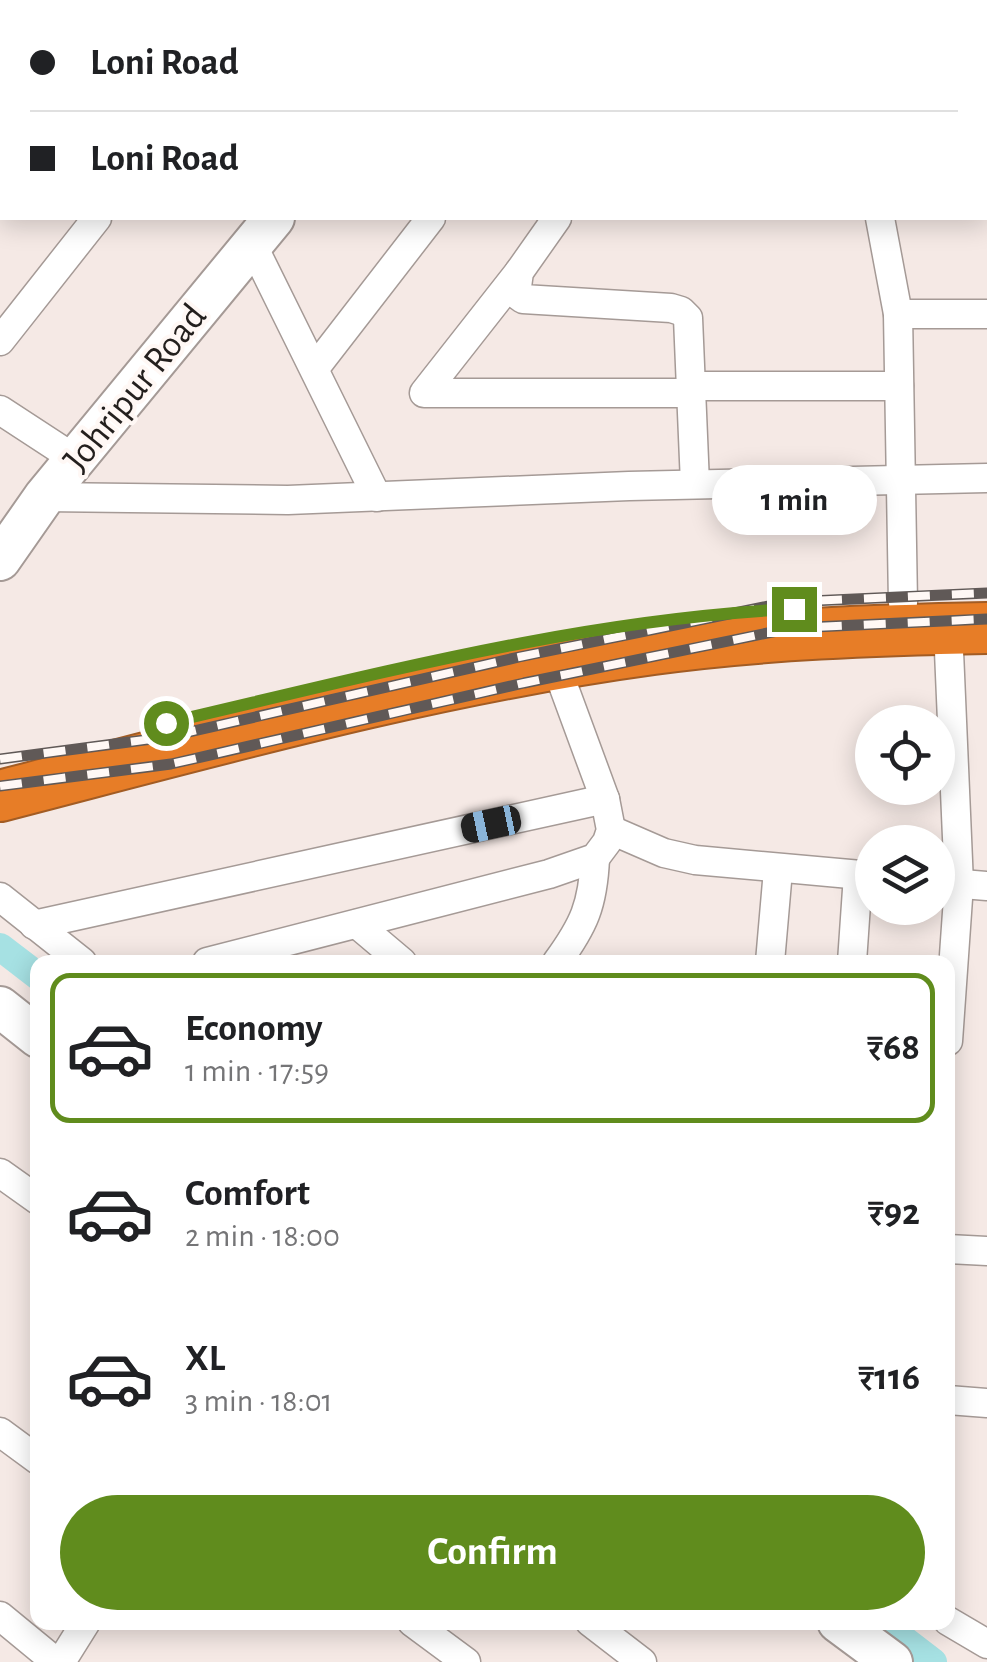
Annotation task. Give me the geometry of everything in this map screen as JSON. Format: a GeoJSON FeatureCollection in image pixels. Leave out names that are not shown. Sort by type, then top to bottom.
{"type":"FeatureCollection","features":[{"type":"Feature","properties":{"kind":"highway"},"geometry":{"type":"LineString","coordinates":[[0,796],[170,736],[388,671],[614,626],[757,610],[987,598]]}},
{"type":"Feature","properties":{"kind":"highway"},"geometry":{"type":"LineString","coordinates":[[0,762],[170,736],[654,649],[815,635],[967,628]]}},
{"type":"Feature","properties":{"kind":"street"},"geometry":{"type":"LineString","coordinates":[[0,341],[95,220]]}},
{"type":"Feature","properties":{"kind":"street"},"geometry":{"type":"LineString","coordinates":[[315,368],[429,220]]}},
{"type":"Feature","properties":{"kind":"street"},"geometry":{"type":"LineString","coordinates":[[555,220],[520,272],[424,393],[899,386]]}},
{"type":"Feature","properties":{"kind":"street"},"geometry":{"type":"LineString","coordinates":[[880,220],[898,314],[904,603]]}},
{"type":"Feature","properties":{"kind":"street"},"geometry":{"type":"LineString","coordinates":[[263,231],[315,368],[377,496]]}},
{"type":"Feature","properties":{"kind":"street","name":"Johripur Road"},"geometry":{"type":"LineString","coordinates":[[0,560],[44,497],[263,231]]}},
{"type":"Feature","properties":{"kind":"street"},"geometry":{"type":"LineString","coordinates":[[520,272],[516,294],[523,299],[681,310],[688,318],[695,484]]}},
{"type":"Feature","properties":{"kind":"street"},"geometry":{"type":"LineString","coordinates":[[898,314],[987,314]]}},
{"type":"Feature","properties":{"kind":"street"},"geometry":{"type":"LineString","coordinates":[[0,410],[76,459]]}},
{"type":"Feature","properties":{"kind":"street"},"geometry":{"type":"LineString","coordinates":[[44,497],[288,500],[695,484],[987,478]]}},
{"type":"Feature","properties":{"kind":"street"},"geometry":{"type":"LineString","coordinates":[[955,956],[961,884],[967,628]]}},
{"type":"Feature","properties":{"kind":"street"},"geometry":{"type":"LineString","coordinates":[[235,955],[549,874],[594,858],[611,830],[605,799],[556,666]]}},
{"type":"Feature","properties":{"kind":"street"},"geometry":{"type":"LineString","coordinates":[[34,925],[605,799]]}},
{"type":"Feature","properties":{"kind":"street"},"geometry":{"type":"LineString","coordinates":[[611,830],[664,853],[695,860],[855,875]]}},
{"type":"Feature","properties":{"kind":"street"},"geometry":{"type":"LineString","coordinates":[[562,955],[591,905],[594,858]]}},
{"type":"Feature","properties":{"kind":"street"},"geometry":{"type":"LineString","coordinates":[[771,955],[778,870]]}},
{"type":"Feature","properties":{"kind":"street"},"geometry":{"type":"LineString","coordinates":[[0,897],[73,955]]}},
{"type":"Feature","properties":{"kind":"street"},"geometry":{"type":"LineString","coordinates":[[357,924],[394,955]]}},
{"type":"Feature","properties":{"kind":"street"},"geometry":{"type":"LineString","coordinates":[[853,955],[858,925]]}},
{"type":"Feature","properties":{"kind":"street"},"geometry":{"type":"LineString","coordinates":[[0,1007],[30,1031]]}},
{"type":"Feature","properties":{"kind":"street"},"geometry":{"type":"LineString","coordinates":[[0,1173],[30,1194]]}},
{"type":"Feature","properties":{"kind":"street"},"geometry":{"type":"LineString","coordinates":[[955,1249],[987,1251]]}},
{"type":"Feature","properties":{"kind":"street"},"geometry":{"type":"LineString","coordinates":[[955,1401],[987,1403]]}},
{"type":"Feature","properties":{"kind":"street"},"geometry":{"type":"LineString","coordinates":[[0,1432],[30,1454]]}},
{"type":"Feature","properties":{"kind":"street"},"geometry":{"type":"LineString","coordinates":[[0,1616],[59,1662],[81,1630]]}},
{"type":"Feature","properties":{"kind":"street"},"geometry":{"type":"LineString","coordinates":[[955,1625],[987,1644]]}},
{"type":"Feature","properties":{"kind":"street"},"geometry":{"type":"LineString","coordinates":[[423,1630],[466,1662]]}},
{"type":"Feature","properties":{"kind":"street"},"geometry":{"type":"LineString","coordinates":[[600,1630],[642,1662]]}},
{"type":"Feature","properties":{"kind":"street"},"geometry":{"type":"LineString","coordinates":[[849,1630],[892,1662]]}},
{"type":"Feature","properties":{"kind":"waterway"},"geometry":{"type":"LineString","coordinates":[[0,947],[30,970]]}},
{"type":"Feature","properties":{"kind":"waterway"},"geometry":{"type":"LineString","coordinates":[[891,1630],[933,1662]]}},
{"type":"Feature","properties":{"kind":"railway"},"geometry":{"type":"LineString","coordinates":[[0,759],[167,737],[519,657],[788,602],[987,593]]}},
{"type":"Feature","properties":{"kind":"railway"},"geometry":{"type":"LineString","coordinates":[[0,786],[171,764],[524,683],[792,628],[987,619]]}},
{"type":"Feature","properties":{"kind":"route"},"geometry":{"type":"LineString","coordinates":[[166,723],[388,671],[614,626],[794,609]]}}]}
